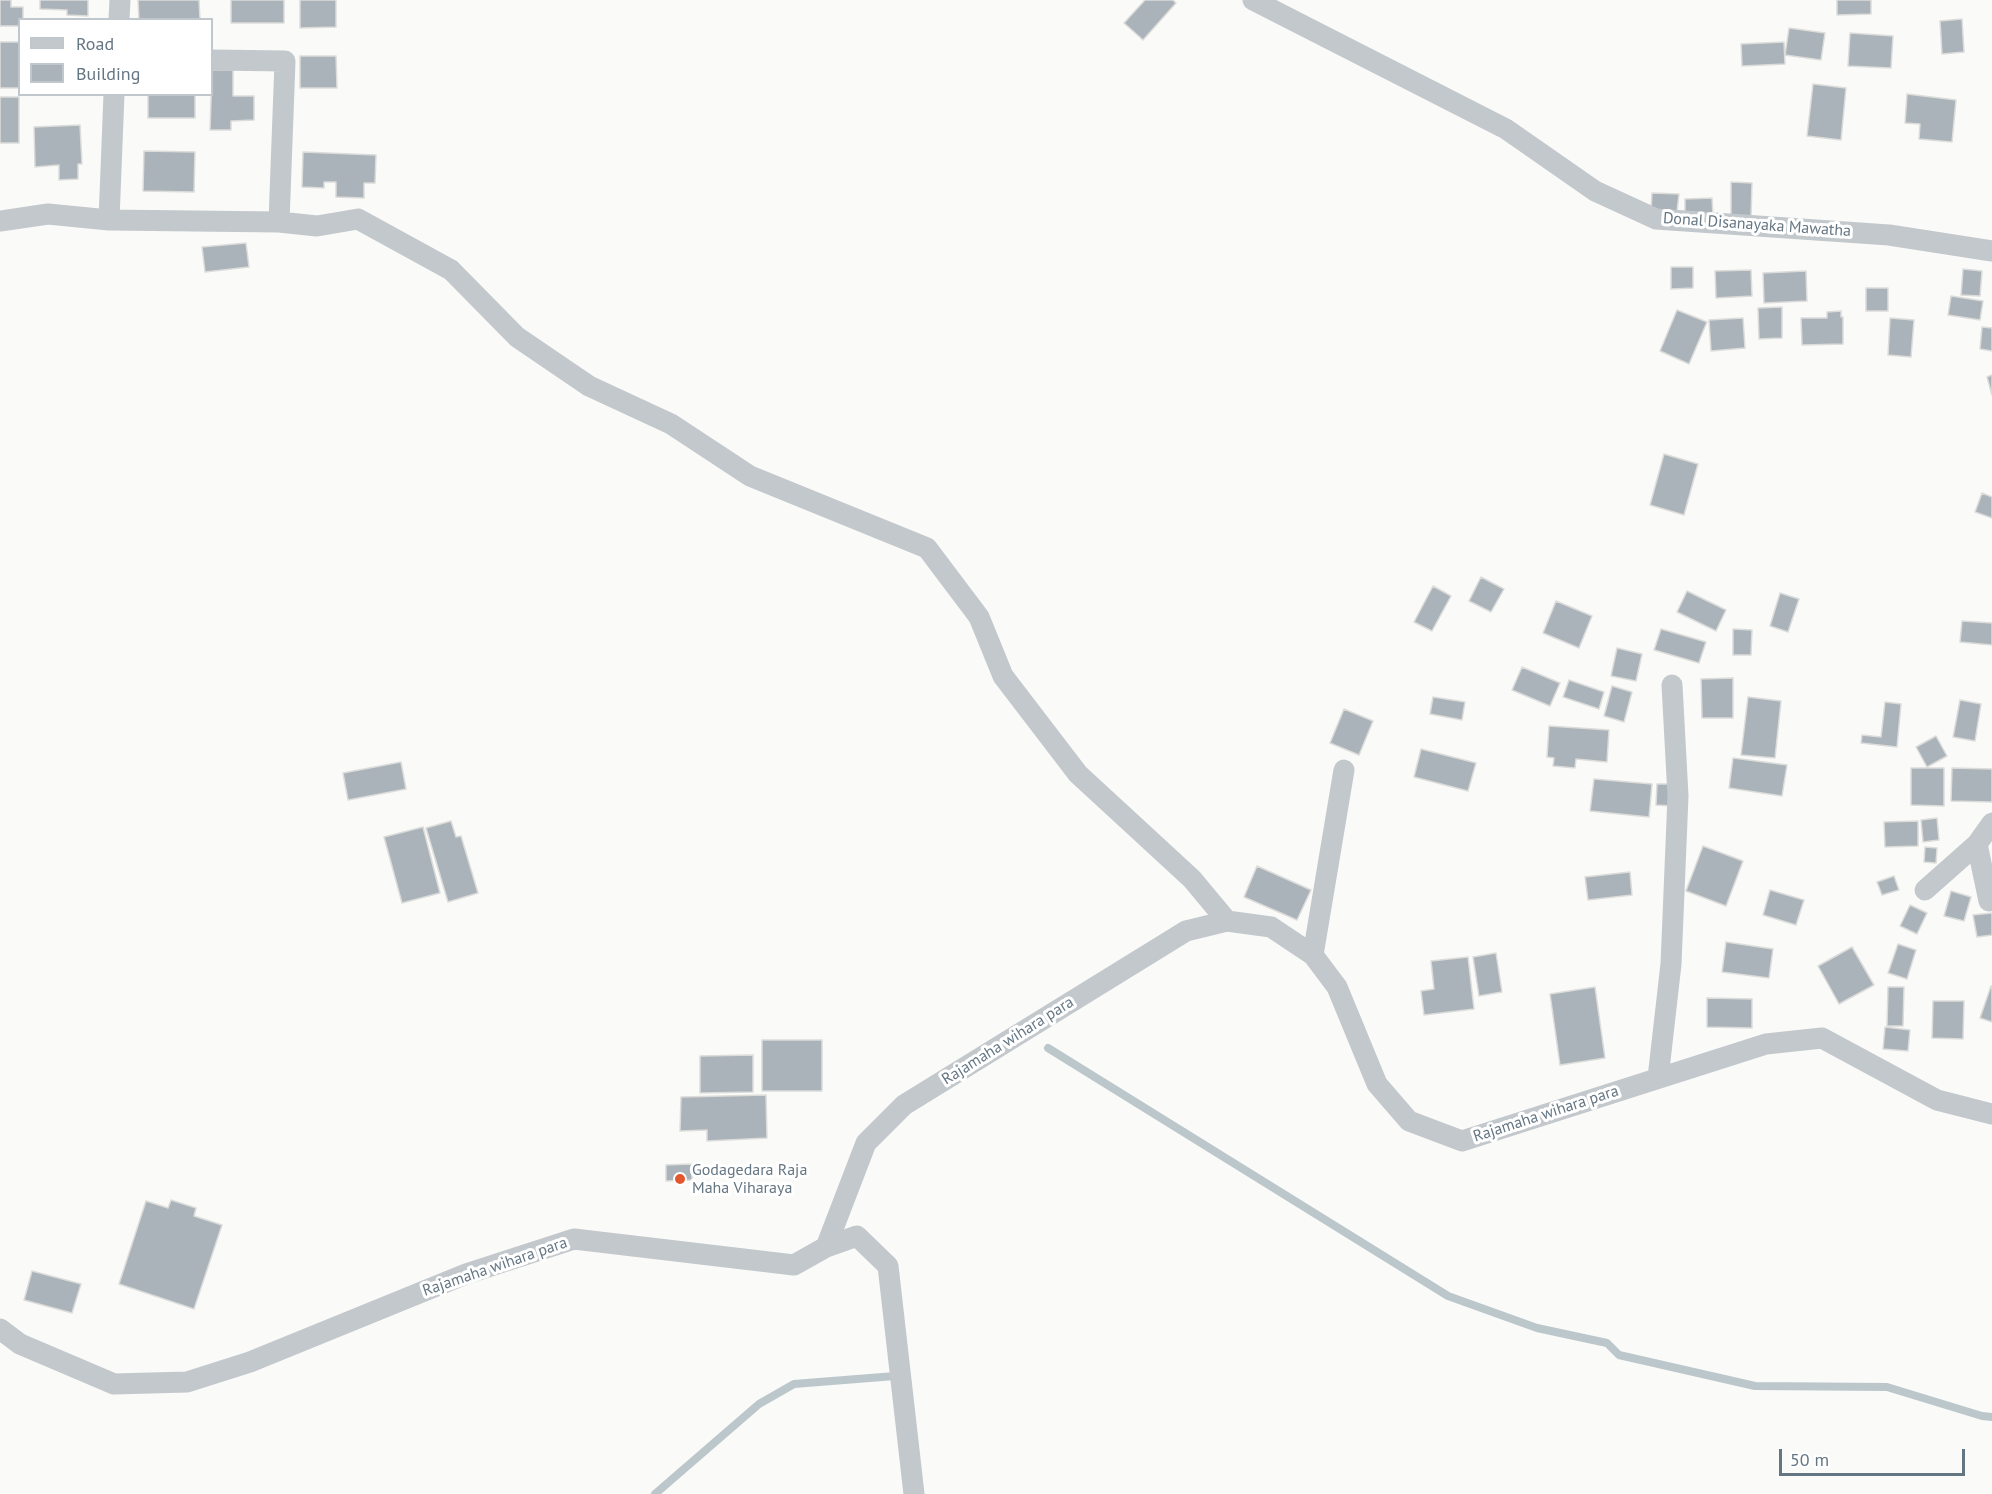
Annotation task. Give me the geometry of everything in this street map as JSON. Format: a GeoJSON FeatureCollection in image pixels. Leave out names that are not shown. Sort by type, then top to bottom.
{"type":"FeatureCollection","features":[{"type":"Feature","properties":{"kind":"street"},"geometry":{"type":"LineString","coordinates":[[119,18],[120,0]]}},
{"type":"Feature","properties":{"kind":"street","name":"Donal Disanayaka Mawatha"},"geometry":{"type":"LineString","coordinates":[[1253,0],[1506,129],[1595,191],[1656,219],[1889,235],[1992,251]]}},
{"type":"Feature","properties":{"kind":"street"},"geometry":{"type":"LineString","coordinates":[[213,60],[285,61],[279,222]]}},
{"type":"Feature","properties":{"kind":"street"},"geometry":{"type":"LineString","coordinates":[[109,220],[114,96]]}},
{"type":"Feature","properties":{"kind":"street"},"geometry":{"type":"LineString","coordinates":[[0,221],[48,214],[109,220],[279,222],[317,226],[358,219],[451,270],[517,337],[589,386],[672,424],[750,476],[927,548],[978,617],[1003,676],[1078,774],[1192,879],[1227,921]]}},
{"type":"Feature","properties":{"kind":"street"},"geometry":{"type":"LineString","coordinates":[[1658,1078],[1671,964],[1677,807],[1672,685]]}},
{"type":"Feature","properties":{"kind":"street"},"geometry":{"type":"LineString","coordinates":[[1313,955],[1344,770]]}},
{"type":"Feature","properties":{"kind":"street"},"geometry":{"type":"LineString","coordinates":[[1925,890],[1977,844],[1992,823]]}},
{"type":"Feature","properties":{"kind":"street"},"geometry":{"type":"LineString","coordinates":[[1977,844],[1989,901]]}},
{"type":"Feature","properties":{"kind":"street","name":"Rajamaha wihara para"},"geometry":{"type":"LineString","coordinates":[[0,1329],[20,1344],[114,1384],[187,1382],[250,1362],[466,1274],[574,1239],[794,1265],[826,1247],[866,1143],[903,1105],[1186,931],[1227,921],[1271,927],[1313,955],[1337,987],[1377,1084],[1409,1121],[1462,1141],[1766,1044],[1822,1038],[1937,1100],[1992,1114]]}},
{"type":"Feature","properties":{"kind":"street"},"geometry":{"type":"LineString","coordinates":[[826,1247],[856,1236],[888,1266],[914,1494]]}},
{"type":"Feature","properties":{"kind":"building"},"geometry":{"type":"Polygon","coordinates":[[[0,0],[11,0],[11,7],[23,7],[23,18],[18,18],[18,26],[0,26],[0,0]]]}},
{"type":"Feature","properties":{"kind":"building"},"geometry":{"type":"Polygon","coordinates":[[[40,0],[88,0],[88,16],[67,15],[67,10],[40,9],[40,0]]]}},
{"type":"Feature","properties":{"kind":"building"},"geometry":{"type":"Polygon","coordinates":[[[138,0],[199,0],[200,18],[139,18],[138,0]]]}},
{"type":"Feature","properties":{"kind":"building"},"geometry":{"type":"Polygon","coordinates":[[[231,0],[284,0],[284,23],[231,23],[231,0]]]}},
{"type":"Feature","properties":{"kind":"building"},"geometry":{"type":"Polygon","coordinates":[[[300,0],[336,0],[336,27],[300,28],[300,0]]]}},
{"type":"Feature","properties":{"kind":"building"},"geometry":{"type":"Polygon","coordinates":[[[1145,0],[1173,0],[1176,3],[1143,40],[1124,23],[1145,0]]]}},
{"type":"Feature","properties":{"kind":"building"},"geometry":{"type":"Polygon","coordinates":[[[1837,0],[1871,0],[1871,14],[1837,15],[1837,0]]]}},
{"type":"Feature","properties":{"kind":"building"},"geometry":{"type":"Polygon","coordinates":[[[1962,19],[1964,52],[1942,54],[1940,21],[1962,19]]]}},
{"type":"Feature","properties":{"kind":"building"},"geometry":{"type":"Polygon","coordinates":[[[1789,28],[1825,33],[1821,60],[1785,55],[1789,28]]]}},
{"type":"Feature","properties":{"kind":"building"},"geometry":{"type":"Polygon","coordinates":[[[1850,33],[1893,36],[1891,68],[1848,66],[1850,33]]]}},
{"type":"Feature","properties":{"kind":"building"},"geometry":{"type":"Polygon","coordinates":[[[0,42],[18,42],[18,88],[0,88],[0,42]]]}},
{"type":"Feature","properties":{"kind":"building"},"geometry":{"type":"Polygon","coordinates":[[[1784,42],[1785,64],[1742,66],[1741,44],[1784,42]]]}},
{"type":"Feature","properties":{"kind":"building"},"geometry":{"type":"Polygon","coordinates":[[[300,56],[336,56],[337,88],[300,88],[300,56]]]}},
{"type":"Feature","properties":{"kind":"building"},"geometry":{"type":"Polygon","coordinates":[[[213,70],[233,70],[233,96],[254,96],[254,120],[231,121],[231,130],[210,130],[213,70]]]}},
{"type":"Feature","properties":{"kind":"building"},"geometry":{"type":"Polygon","coordinates":[[[1813,84],[1846,88],[1841,140],[1807,136],[1813,84]]]}},
{"type":"Feature","properties":{"kind":"building"},"geometry":{"type":"Polygon","coordinates":[[[1907,94],[1956,100],[1952,142],[1919,139],[1920,124],[1905,123],[1907,94]]]}},
{"type":"Feature","properties":{"kind":"building"},"geometry":{"type":"Polygon","coordinates":[[[148,96],[195,96],[195,118],[148,118],[148,96]]]}},
{"type":"Feature","properties":{"kind":"building"},"geometry":{"type":"Polygon","coordinates":[[[0,97],[19,97],[19,143],[0,143],[0,97]]]}},
{"type":"Feature","properties":{"kind":"building"},"geometry":{"type":"Polygon","coordinates":[[[80,125],[82,164],[78,164],[78,179],[59,180],[59,165],[35,167],[34,127],[80,125]]]}},
{"type":"Feature","properties":{"kind":"building"},"geometry":{"type":"Polygon","coordinates":[[[144,151],[195,152],[194,192],[143,191],[144,151]]]}},
{"type":"Feature","properties":{"kind":"building"},"geometry":{"type":"Polygon","coordinates":[[[303,152],[376,155],[375,183],[364,183],[364,198],[336,197],[336,182],[324,182],[324,188],[302,187],[303,152]]]}},
{"type":"Feature","properties":{"kind":"building"},"geometry":{"type":"Polygon","coordinates":[[[1731,182],[1752,183],[1751,218],[1731,217],[1731,182]]]}},
{"type":"Feature","properties":{"kind":"building"},"geometry":{"type":"Polygon","coordinates":[[[1652,193],[1679,194],[1677,211],[1651,210],[1652,193]]]}},
{"type":"Feature","properties":{"kind":"building"},"geometry":{"type":"Polygon","coordinates":[[[1712,198],[1713,216],[1685,216],[1685,199],[1712,198]]]}},
{"type":"Feature","properties":{"kind":"building"},"geometry":{"type":"Polygon","coordinates":[[[246,243],[249,267],[205,272],[202,247],[246,243]]]}},
{"type":"Feature","properties":{"kind":"building"},"geometry":{"type":"Polygon","coordinates":[[[1671,267],[1693,267],[1693,288],[1671,289],[1671,267]]]}},
{"type":"Feature","properties":{"kind":"building"},"geometry":{"type":"Polygon","coordinates":[[[1963,269],[1982,271],[1980,296],[1961,295],[1963,269]]]}},
{"type":"Feature","properties":{"kind":"building"},"geometry":{"type":"Polygon","coordinates":[[[1751,270],[1752,296],[1716,298],[1715,271],[1751,270]]]}},
{"type":"Feature","properties":{"kind":"building"},"geometry":{"type":"Polygon","coordinates":[[[1806,271],[1807,301],[1764,303],[1763,273],[1806,271]]]}},
{"type":"Feature","properties":{"kind":"building"},"geometry":{"type":"Polygon","coordinates":[[[1866,288],[1888,288],[1888,311],[1866,311],[1866,288]]]}},
{"type":"Feature","properties":{"kind":"building"},"geometry":{"type":"Polygon","coordinates":[[[1951,296],[1983,301],[1980,320],[1948,315],[1951,296]]]}},
{"type":"Feature","properties":{"kind":"building"},"geometry":{"type":"Polygon","coordinates":[[[1782,307],[1782,338],[1759,339],[1758,308],[1782,307]]]}},
{"type":"Feature","properties":{"kind":"building"},"geometry":{"type":"Polygon","coordinates":[[[1677,310],[1707,322],[1689,364],[1660,351],[1677,310]]]}},
{"type":"Feature","properties":{"kind":"building"},"geometry":{"type":"Polygon","coordinates":[[[1841,311],[1843,344],[1802,345],[1801,318],[1827,318],[1827,312],[1841,311]]]}},
{"type":"Feature","properties":{"kind":"building"},"geometry":{"type":"Polygon","coordinates":[[[1743,318],[1745,348],[1711,351],[1709,320],[1743,318]]]}},
{"type":"Feature","properties":{"kind":"building"},"geometry":{"type":"Polygon","coordinates":[[[1890,318],[1914,320],[1911,357],[1888,355],[1890,318]]]}},
{"type":"Feature","properties":{"kind":"building"},"geometry":{"type":"Polygon","coordinates":[[[1982,327],[1992,328],[1992,351],[1980,349],[1982,327]]]}},
{"type":"Feature","properties":{"kind":"building"},"geometry":{"type":"Polygon","coordinates":[[[1992,375],[1992,395],[1987,377],[1992,375]]]}},
{"type":"Feature","properties":{"kind":"building"},"geometry":{"type":"Polygon","coordinates":[[[1664,454],[1698,464],[1684,515],[1650,505],[1664,454]]]}},
{"type":"Feature","properties":{"kind":"building"},"geometry":{"type":"Polygon","coordinates":[[[1982,493],[1992,497],[1992,518],[1975,512],[1982,493]]]}},
{"type":"Feature","properties":{"kind":"building"},"geometry":{"type":"Polygon","coordinates":[[[1481,577],[1504,589],[1491,612],[1469,601],[1481,577]]]}},
{"type":"Feature","properties":{"kind":"building"},"geometry":{"type":"Polygon","coordinates":[[[1433,586],[1451,596],[1432,631],[1414,622],[1433,586]]]}},
{"type":"Feature","properties":{"kind":"building"},"geometry":{"type":"Polygon","coordinates":[[[1687,591],[1726,610],[1716,631],[1677,612],[1687,591]]]}},
{"type":"Feature","properties":{"kind":"building"},"geometry":{"type":"Polygon","coordinates":[[[1780,593],[1799,599],[1788,632],[1770,626],[1780,593]]]}},
{"type":"Feature","properties":{"kind":"building"},"geometry":{"type":"Polygon","coordinates":[[[1556,601],[1592,616],[1579,648],[1543,633],[1556,601]]]}},
{"type":"Feature","properties":{"kind":"building"},"geometry":{"type":"Polygon","coordinates":[[[1962,621],[1992,623],[1992,645],[1960,642],[1962,621]]]}},
{"type":"Feature","properties":{"kind":"building"},"geometry":{"type":"Polygon","coordinates":[[[1661,629],[1706,642],[1699,663],[1654,650],[1661,629]]]}},
{"type":"Feature","properties":{"kind":"building"},"geometry":{"type":"Polygon","coordinates":[[[1733,629],[1752,630],[1751,655],[1733,655],[1733,629]]]}},
{"type":"Feature","properties":{"kind":"building"},"geometry":{"type":"Polygon","coordinates":[[[1617,648],[1642,654],[1636,681],[1611,676],[1617,648]]]}},
{"type":"Feature","properties":{"kind":"building"},"geometry":{"type":"Polygon","coordinates":[[[1522,667],[1560,683],[1550,706],[1512,690],[1522,667]]]}},
{"type":"Feature","properties":{"kind":"building"},"geometry":{"type":"Polygon","coordinates":[[[1733,678],[1733,718],[1702,718],[1701,679],[1733,678]]]}},
{"type":"Feature","properties":{"kind":"building"},"geometry":{"type":"Polygon","coordinates":[[[1569,680],[1604,692],[1599,709],[1563,697],[1569,680]]]}},
{"type":"Feature","properties":{"kind":"building"},"geometry":{"type":"Polygon","coordinates":[[[1612,686],[1632,692],[1624,722],[1604,716],[1612,686]]]}},
{"type":"Feature","properties":{"kind":"building"},"geometry":{"type":"Polygon","coordinates":[[[1433,697],[1465,702],[1462,720],[1430,714],[1433,697]]]}},
{"type":"Feature","properties":{"kind":"building"},"geometry":{"type":"Polygon","coordinates":[[[1748,697],[1781,701],[1775,758],[1741,755],[1748,697]]]}},
{"type":"Feature","properties":{"kind":"building"},"geometry":{"type":"Polygon","coordinates":[[[1960,700],[1981,704],[1975,741],[1953,737],[1960,700]]]}},
{"type":"Feature","properties":{"kind":"building"},"geometry":{"type":"Polygon","coordinates":[[[1885,702],[1901,704],[1897,747],[1861,743],[1862,735],[1881,737],[1885,702]]]}},
{"type":"Feature","properties":{"kind":"building"},"geometry":{"type":"Polygon","coordinates":[[[1344,709],[1373,721],[1359,755],[1330,743],[1344,709]]]}},
{"type":"Feature","properties":{"kind":"building"},"geometry":{"type":"Polygon","coordinates":[[[1549,726],[1609,730],[1607,762],[1576,759],[1575,768],[1553,766],[1554,758],[1547,757],[1549,726]]]}},
{"type":"Feature","properties":{"kind":"building"},"geometry":{"type":"Polygon","coordinates":[[[1936,736],[1947,756],[1927,767],[1916,747],[1936,736]]]}},
{"type":"Feature","properties":{"kind":"building"},"geometry":{"type":"Polygon","coordinates":[[[1421,749],[1476,763],[1468,791],[1414,777],[1421,749]]]}},
{"type":"Feature","properties":{"kind":"building"},"geometry":{"type":"Polygon","coordinates":[[[1733,758],[1787,765],[1782,796],[1729,788],[1733,758]]]}},
{"type":"Feature","properties":{"kind":"building"},"geometry":{"type":"Polygon","coordinates":[[[401,762],[406,789],[348,800],[343,773],[401,762]]]}},
{"type":"Feature","properties":{"kind":"building"},"geometry":{"type":"Polygon","coordinates":[[[1911,768],[1944,768],[1944,806],[1911,805],[1911,768]]]}},
{"type":"Feature","properties":{"kind":"building"},"geometry":{"type":"Polygon","coordinates":[[[1952,768],[1992,769],[1992,802],[1951,801],[1952,768]]]}},
{"type":"Feature","properties":{"kind":"building"},"geometry":{"type":"Polygon","coordinates":[[[1594,779],[1652,784],[1649,817],[1590,811],[1594,779]]]}},
{"type":"Feature","properties":{"kind":"building"},"geometry":{"type":"Polygon","coordinates":[[[1657,784],[1672,784],[1672,806],[1656,805],[1657,784]]]}},
{"type":"Feature","properties":{"kind":"building"},"geometry":{"type":"Polygon","coordinates":[[[1937,818],[1939,840],[1923,842],[1921,820],[1937,818]]]}},
{"type":"Feature","properties":{"kind":"building"},"geometry":{"type":"Polygon","coordinates":[[[451,821],[456,837],[461,836],[478,893],[448,902],[426,828],[451,821]]]}},
{"type":"Feature","properties":{"kind":"building"},"geometry":{"type":"Polygon","coordinates":[[[1918,821],[1918,846],[1885,847],[1884,822],[1918,821]]]}},
{"type":"Feature","properties":{"kind":"building"},"geometry":{"type":"Polygon","coordinates":[[[423,827],[440,893],[402,903],[384,837],[423,827]]]}},
{"type":"Feature","properties":{"kind":"building"},"geometry":{"type":"Polygon","coordinates":[[[1703,846],[1743,861],[1726,906],[1686,891],[1703,846]]]}},
{"type":"Feature","properties":{"kind":"building"},"geometry":{"type":"Polygon","coordinates":[[[1925,847],[1937,848],[1936,863],[1924,862],[1925,847]]]}},
{"type":"Feature","properties":{"kind":"building"},"geometry":{"type":"Polygon","coordinates":[[[1257,866],[1311,890],[1297,920],[1244,897],[1257,866]]]}},
{"type":"Feature","properties":{"kind":"building"},"geometry":{"type":"Polygon","coordinates":[[[1630,872],[1632,895],[1588,900],[1585,877],[1630,872]]]}},
{"type":"Feature","properties":{"kind":"building"},"geometry":{"type":"Polygon","coordinates":[[[1894,876],[1899,890],[1882,895],[1877,882],[1894,876]]]}},
{"type":"Feature","properties":{"kind":"building"},"geometry":{"type":"Polygon","coordinates":[[[1770,890],[1804,900],[1796,925],[1763,915],[1770,890]]]}},
{"type":"Feature","properties":{"kind":"building"},"geometry":{"type":"Polygon","coordinates":[[[1951,891],[1971,897],[1964,921],[1944,916],[1951,891]]]}},
{"type":"Feature","properties":{"kind":"building"},"geometry":{"type":"Polygon","coordinates":[[[1910,905],[1927,913],[1917,934],[1900,926],[1910,905]]]}},
{"type":"Feature","properties":{"kind":"building"},"geometry":{"type":"Polygon","coordinates":[[[1992,913],[1992,935],[1977,937],[1973,915],[1992,913]]]}},
{"type":"Feature","properties":{"kind":"building"},"geometry":{"type":"Polygon","coordinates":[[[1726,942],[1773,949],[1769,978],[1722,972],[1726,942]]]}},
{"type":"Feature","properties":{"kind":"building"},"geometry":{"type":"Polygon","coordinates":[[[1898,944],[1916,950],[1907,979],[1888,973],[1898,944]]]}},
{"type":"Feature","properties":{"kind":"building"},"geometry":{"type":"Polygon","coordinates":[[[1852,947],[1874,985],[1839,1004],[1818,966],[1852,947]]]}},
{"type":"Feature","properties":{"kind":"building"},"geometry":{"type":"Polygon","coordinates":[[[1496,953],[1502,992],[1479,996],[1473,957],[1496,953]]]}},
{"type":"Feature","properties":{"kind":"building"},"geometry":{"type":"Polygon","coordinates":[[[1468,957],[1474,1009],[1424,1015],[1421,991],[1434,989],[1431,961],[1468,957]]]}},
{"type":"Feature","properties":{"kind":"building"},"geometry":{"type":"Polygon","coordinates":[[[1992,986],[1992,1022],[1980,1018],[1992,986]]]}},
{"type":"Feature","properties":{"kind":"building"},"geometry":{"type":"Polygon","coordinates":[[[1595,987],[1605,1058],[1560,1065],[1550,994],[1595,987]]]}},
{"type":"Feature","properties":{"kind":"building"},"geometry":{"type":"Polygon","coordinates":[[[1888,987],[1904,987],[1903,1026],[1887,1026],[1888,987]]]}},
{"type":"Feature","properties":{"kind":"building"},"geometry":{"type":"Polygon","coordinates":[[[1707,998],[1752,999],[1752,1028],[1707,1027],[1707,998]]]}},
{"type":"Feature","properties":{"kind":"building"},"geometry":{"type":"Polygon","coordinates":[[[1933,1001],[1964,1001],[1963,1039],[1932,1038],[1933,1001]]]}},
{"type":"Feature","properties":{"kind":"building"},"geometry":{"type":"Polygon","coordinates":[[[1885,1027],[1910,1030],[1908,1051],[1883,1049],[1885,1027]]]}},
{"type":"Feature","properties":{"kind":"building"},"geometry":{"type":"Polygon","coordinates":[[[762,1040],[822,1040],[822,1091],[762,1091],[762,1040]]]}},
{"type":"Feature","properties":{"kind":"building"},"geometry":{"type":"Polygon","coordinates":[[[753,1055],[753,1092],[700,1093],[700,1056],[753,1055]]]}},
{"type":"Feature","properties":{"kind":"building"},"geometry":{"type":"Polygon","coordinates":[[[766,1095],[767,1138],[707,1141],[707,1130],[680,1131],[681,1097],[766,1095]]]}},
{"type":"Feature","properties":{"kind":"building"},"geometry":{"type":"Polygon","coordinates":[[[692,1164],[692,1180],[666,1181],[666,1165],[692,1164]]]}},
{"type":"Feature","properties":{"kind":"building"},"geometry":{"type":"Polygon","coordinates":[[[171,1200],[196,1208],[194,1216],[222,1225],[194,1309],[119,1284],[146,1201],[168,1208],[171,1200]]]}},
{"type":"Feature","properties":{"kind":"building"},"geometry":{"type":"Polygon","coordinates":[[[32,1271],[81,1284],[72,1313],[24,1300],[32,1271]]]}},
{"type":"Feature","properties":{"kind":"waterway"},"geometry":{"type":"LineString","coordinates":[[1048,1048],[1448,1296],[1537,1328],[1607,1343],[1619,1355],[1755,1386],[1887,1387],[1992,1417]]}},
{"type":"Feature","properties":{"kind":"waterway"},"geometry":{"type":"LineString","coordinates":[[655,1494],[759,1404],[794,1384],[895,1376]]}},
{"type":"Feature","properties":{"kind":"place","name":"Godagedara Raja Maha Viharaya"},"geometry":{"type":"Point","coordinates":[680,1179]}}]}
